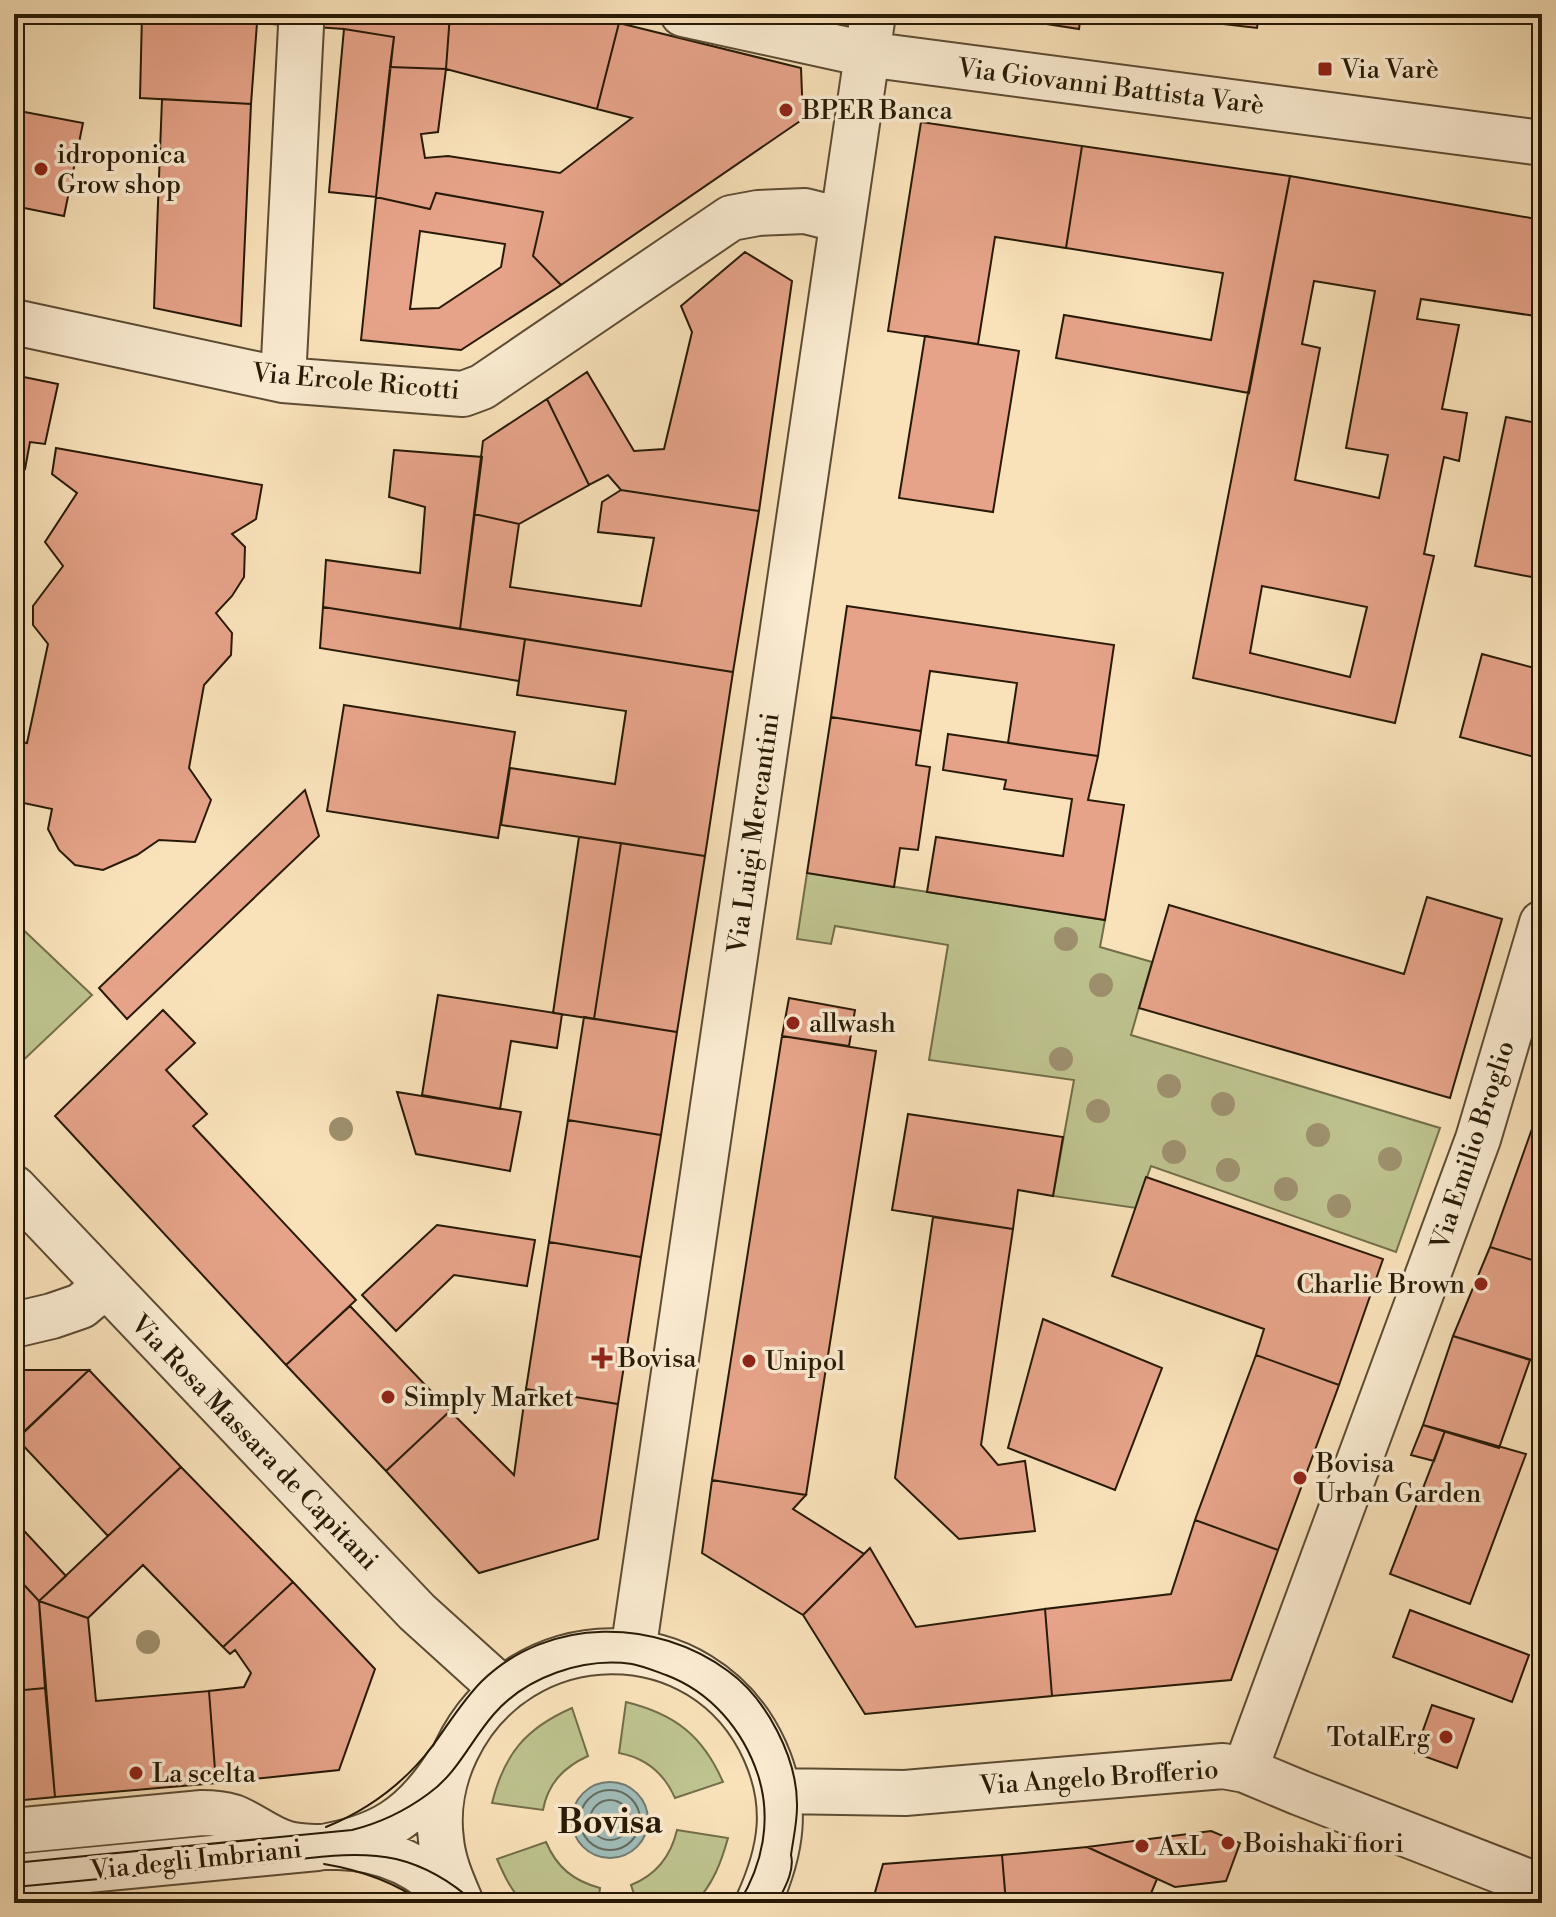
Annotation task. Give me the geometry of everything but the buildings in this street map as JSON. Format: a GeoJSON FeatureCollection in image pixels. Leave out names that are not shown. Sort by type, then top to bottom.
{"type":"FeatureCollection","features":[{"type":"Feature","properties":{"kind":"street","name":"Via Giovanni Battista Varè"},"geometry":{"type":"LineString","coordinates":[[683,14],[869,34],[1542,143]]}},
{"type":"Feature","properties":{"kind":"street"},"geometry":{"type":"LineString","coordinates":[[283,380],[301,26]]}},
{"type":"Feature","properties":{"kind":"street","name":"Via Luigi Mercantini"},"geometry":{"type":"LineString","coordinates":[[633,1652],[869,34]]}},
{"type":"Feature","properties":{"kind":"street","name":"Via Ercole Ricotti"},"geometry":{"type":"LineString","coordinates":[[14,322],[283,380],[463,394],[482,387],[731,218],[758,213],[805,211],[841,220]]}},
{"type":"Feature","properties":{"kind":"street","name":"Via Emilio Broglio"},"geometry":{"type":"LineString","coordinates":[[1245,1770],[1478,1139],[1542,923]]}},
{"type":"Feature","properties":{"kind":"street","name":"Via Rosa Massara de Capitani"},"geometry":{"type":"LineString","coordinates":[[14,1188],[417,1612],[502,1689]]}},
{"type":"Feature","properties":{"kind":"street"},"geometry":{"type":"LineString","coordinates":[[14,1325],[81,1306],[106,1285]]}},
{"type":"Feature","properties":{"kind":"street"},"geometry":{"type":"LineString","coordinates":[[459,1903],[448,1875],[440,1822],[443,1785],[462,1737],[480,1711],[502,1689],[528,1672],[557,1659],[607,1650],[664,1659],[693,1671],[741,1711],[758,1737],[771,1765],[778,1791],[780,1819],[771,1875],[758,1903]]}},
{"type":"Feature","properties":{"kind":"street","name":"Via degli Imbriani"},"geometry":{"type":"LineString","coordinates":[[14,1831],[202,1813],[232,1817],[286,1843],[317,1848],[361,1838],[404,1815],[431,1789],[462,1737]]}},
{"type":"Feature","properties":{"kind":"street","name":"Via Angelo Brofferio"},"geometry":{"type":"LineString","coordinates":[[778,1791],[905,1793],[1223,1766],[1245,1770],[1542,1887]]}},
{"type":"Feature","properties":{"kind":"street","name":"Via degli Imbriani"},"geometry":{"type":"LineString","coordinates":[[14,1877],[317,1848],[362,1849],[410,1864],[439,1884],[459,1903]]}},
{"type":"Feature","properties":{"kind":"street","name":"Via degli Imbriani"},"geometry":{"type":"LineString","coordinates":[[20,1903],[46,1880],[76,1871]]}},
{"type":"Feature","properties":{"kind":"green space"},"geometry":{"type":"Polygon","coordinates":[[[807,873],[1105,920],[1100,947],[1152,962],[1131,1035],[1440,1128],[1396,1252],[1151,1166],[1136,1208],[1053,1196],[1074,1080],[929,1060],[948,945],[835,926],[831,944],[797,939],[807,873]]]}},
{"type":"Feature","properties":{"kind":"green space"},"geometry":{"type":"Polygon","coordinates":[[[14,921],[92,995],[14,1069],[14,921]]]}},
{"type":"Feature","properties":{"kind":"green space"},"geometry":{"type":"Polygon","coordinates":[[[626,1702],[659,1713],[685,1729],[706,1752],[723,1782],[675,1798],[653,1768],[619,1753],[626,1702]]]}},
{"type":"Feature","properties":{"kind":"green space"},"geometry":{"type":"Polygon","coordinates":[[[572,1708],[588,1756],[558,1777],[543,1810],[492,1803],[503,1770],[519,1745],[542,1724],[572,1708]]]}},
{"type":"Feature","properties":{"kind":"green space"},"geometry":{"type":"Polygon","coordinates":[[[677,1830],[728,1838],[712,1881],[695,1903],[637,1903],[631,1885],[661,1864],[677,1830]]]}},
{"type":"Feature","properties":{"kind":"green space"},"geometry":{"type":"Polygon","coordinates":[[[546,1842],[567,1872],[582,1882],[600,1888],[598,1903],[524,1903],[519,1898],[497,1859],[546,1842]]]}},
{"type":"Feature","properties":{"kind":"water"},"geometry":{"type":"Polygon","coordinates":[[[610,1782],[625,1785],[637,1793],[645,1805],[648,1820],[645,1835],[637,1847],[625,1855],[610,1858],[595,1855],[583,1847],[575,1835],[572,1820],[575,1805],[583,1793],[595,1785],[610,1782]]]}},
{"type":"Feature","properties":{"kind":"tram line"},"geometry":{"type":"LineString","coordinates":[[326,1827],[356,1813],[397,1784],[431,1748],[482,1681],[509,1660],[539,1645],[570,1635],[603,1632],[636,1634],[669,1641],[700,1654],[728,1671],[755,1697],[778,1732],[792,1769],[797,1807],[791,1867],[777,1903]]}},
{"type":"Feature","properties":{"kind":"tram line"},"geometry":{"type":"LineString","coordinates":[[14,1863],[352,1830],[372,1824],[410,1806],[438,1786],[456,1767],[494,1714],[522,1690],[557,1672],[575,1667],[632,1664],[666,1675],[697,1691],[723,1714],[752,1758],[762,1792],[763,1841],[754,1873],[739,1903]]}},
{"type":"Feature","properties":{"kind":"tram line"},"geometry":{"type":"LineString","coordinates":[[14,1887],[362,1855],[396,1859],[417,1866],[448,1882],[475,1903]]}},
{"type":"Feature","properties":{"kind":"tram line"},"geometry":{"type":"LineString","coordinates":[[324,1864],[376,1878],[424,1903]]}},
{"type":"Feature","properties":{"kind":"place","name":"Via Varè"},"geometry":{"type":"Point","coordinates":[1325,69]}},
{"type":"Feature","properties":{"kind":"place","name":"BPER Banca"},"geometry":{"type":"Point","coordinates":[786,110]}},
{"type":"Feature","properties":{"kind":"place","name":"idroponica Grow shop"},"geometry":{"type":"Point","coordinates":[41,169]}},
{"type":"Feature","properties":{"kind":"place","name":"allwash"},"geometry":{"type":"Point","coordinates":[793,1023]}},
{"type":"Feature","properties":{"kind":"place","name":"Charlie Brown"},"geometry":{"type":"Point","coordinates":[1481,1284]}},
{"type":"Feature","properties":{"kind":"place","name":"Bovisa"},"geometry":{"type":"Point","coordinates":[602,1358]}},
{"type":"Feature","properties":{"kind":"place","name":"Unipol"},"geometry":{"type":"Point","coordinates":[749,1361]}},
{"type":"Feature","properties":{"kind":"place","name":"Simply Market"},"geometry":{"type":"Point","coordinates":[388,1397]}},
{"type":"Feature","properties":{"kind":"place","name":"Bovisa Urban Garden"},"geometry":{"type":"Point","coordinates":[1300,1478]}},
{"type":"Feature","properties":{"kind":"place","name":"TotalErg"},"geometry":{"type":"Point","coordinates":[1446,1737]}},
{"type":"Feature","properties":{"kind":"place","name":"La scelta"},"geometry":{"type":"Point","coordinates":[136,1773]}},
{"type":"Feature","properties":{"kind":"place","name":"Boishaki fiori"},"geometry":{"type":"Point","coordinates":[1228,1843]}},
{"type":"Feature","properties":{"kind":"place","name":"AxL"},"geometry":{"type":"Point","coordinates":[1142,1846]}},
{"type":"Feature","properties":{"kind":"district","name":"Bovisa"},"geometry":{"type":"Point","coordinates":[610,1821]}}]}
